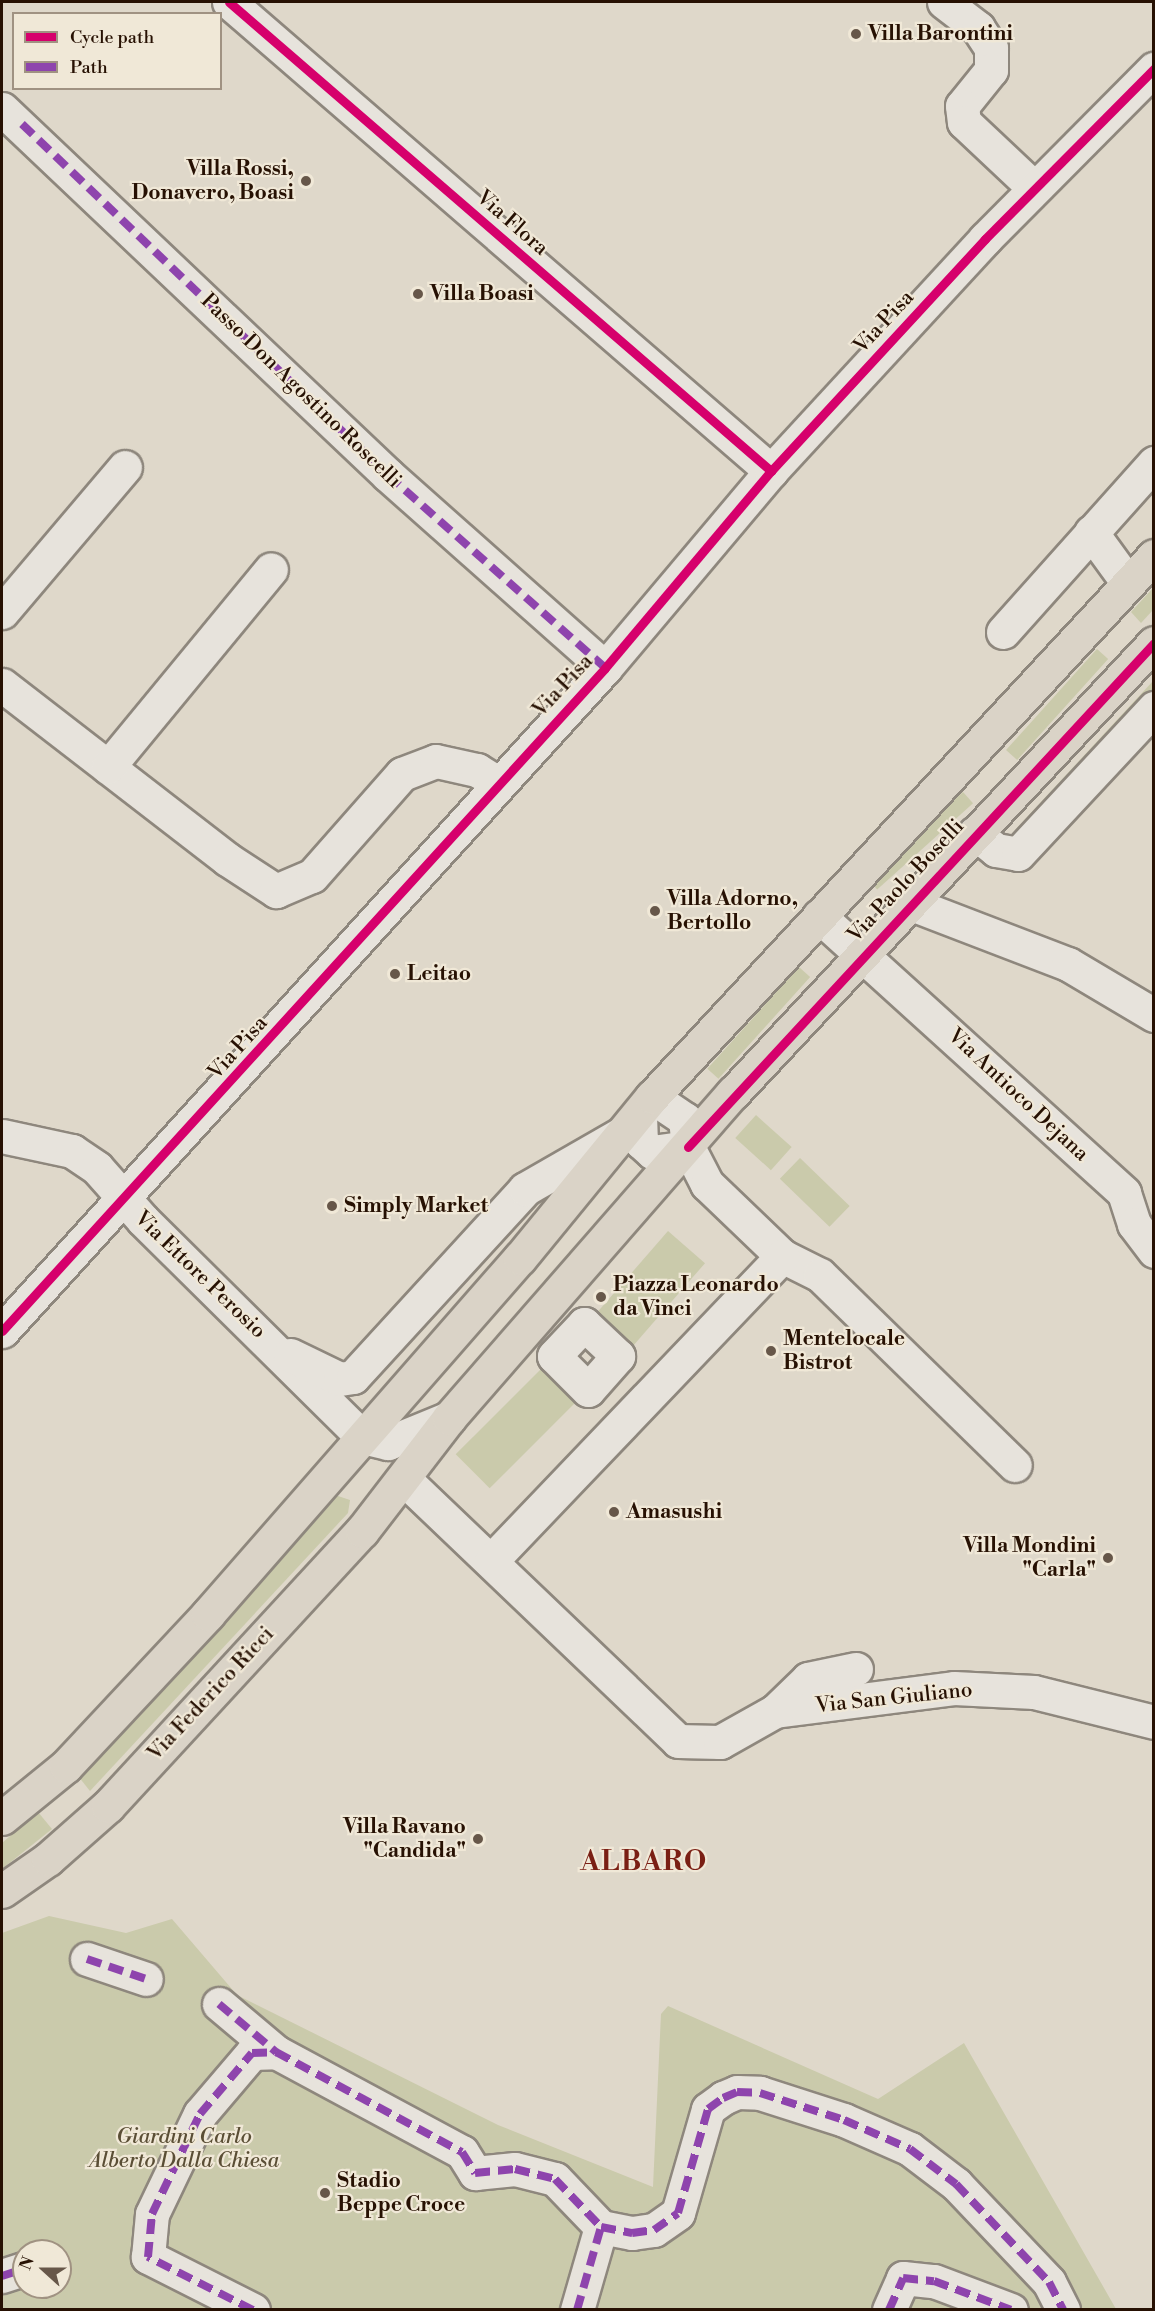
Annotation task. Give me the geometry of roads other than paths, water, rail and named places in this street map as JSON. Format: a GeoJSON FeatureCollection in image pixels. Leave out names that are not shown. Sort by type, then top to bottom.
{"type":"FeatureCollection","features":[{"type":"Feature","properties":{"kind":"main road","name":"Via Paolo Boselli"},"geometry":{"type":"LineString","coordinates":[[648,1105],[819,916],[1154,556]]}},
{"type":"Feature","properties":{"kind":"main road","name":"Via Paolo Boselli"},"geometry":{"type":"LineString","coordinates":[[688,1147],[909,903],[1154,643]]}},
{"type":"Feature","properties":{"kind":"main road"},"geometry":{"type":"LineString","coordinates":[[2,1818],[66,1766],[362,1437],[648,1105]]}},
{"type":"Feature","properties":{"kind":"main road"},"geometry":{"type":"LineString","coordinates":[[404,1479],[449,1418],[688,1147]]}},
{"type":"Feature","properties":{"kind":"main road","name":"Via Federico Ricci"},"geometry":{"type":"LineString","coordinates":[[2,1891],[48,1859],[108,1806],[404,1479]]}},
{"type":"Feature","properties":{"kind":"street","name":"Via Flora"},"geometry":{"type":"LineString","coordinates":[[229,2],[771,471]]}},
{"type":"Feature","properties":{"kind":"street"},"geometry":{"type":"LineString","coordinates":[[944,2],[978,28],[991,48],[991,70],[962,105],[964,122],[1034,188]]}},
{"type":"Feature","properties":{"kind":"street","name":"Via Pisa"},"geometry":{"type":"LineString","coordinates":[[2,1331],[125,1202],[498,783],[605,668],[771,471],[1034,188],[1154,69]]}},
{"type":"Feature","properties":{"kind":"street","name":"Passo Don Agostino Roscelli"},"geometry":{"type":"LineString","coordinates":[[12,117],[388,475],[605,668]]}},
{"type":"Feature","properties":{"kind":"street"},"geometry":{"type":"LineString","coordinates":[[1003,632],[1154,463]]}},
{"type":"Feature","properties":{"kind":"street"},"geometry":{"type":"LineString","coordinates":[[2,612],[125,467]]}},
{"type":"Feature","properties":{"kind":"street"},"geometry":{"type":"LineString","coordinates":[[1091,532],[1128,583]]}},
{"type":"Feature","properties":{"kind":"street"},"geometry":{"type":"LineString","coordinates":[[108,767],[271,569]]}},
{"type":"Feature","properties":{"kind":"street"},"geometry":{"type":"LineString","coordinates":[[2,685],[108,767],[276,891],[312,876],[402,774],[436,760],[477,770],[498,783]]}},
{"type":"Feature","properties":{"kind":"street","name":"Via Paolo Boselli"},"geometry":{"type":"LineString","coordinates":[[975,834],[996,850],[1018,854],[1154,708]]}},
{"type":"Feature","properties":{"kind":"street"},"geometry":{"type":"LineString","coordinates":[[909,903],[1068,964],[1154,1015]]}},
{"type":"Feature","properties":{"kind":"street","name":"Via Antioco Dejana"},"geometry":{"type":"LineString","coordinates":[[819,916],[863,953],[1124,1193],[1134,1224],[1154,1251]]}},
{"type":"Feature","properties":{"kind":"street"},"geometry":{"type":"LineString","coordinates":[[648,1105],[641,1142],[652,1152],[688,1147]]}},
{"type":"Feature","properties":{"kind":"street"},"geometry":{"type":"LineString","coordinates":[[648,1105],[685,1119],[688,1147],[707,1184],[782,1256],[820,1275],[1014,1465]]}},
{"type":"Feature","properties":{"kind":"street"},"geometry":{"type":"LineString","coordinates":[[449,1418],[388,1443],[362,1437],[321,1383],[353,1377],[525,1189],[648,1105]]}},
{"type":"Feature","properties":{"kind":"street","name":"Via Ettore Perosio"},"geometry":{"type":"LineString","coordinates":[[2,1136],[72,1151],[97,1168],[125,1202],[275,1348],[321,1383]]}},
{"type":"Feature","properties":{"kind":"street"},"geometry":{"type":"LineString","coordinates":[[404,1479],[491,1561],[782,1256]]}},
{"type":"Feature","properties":{"kind":"street","name":"Via San Giuliano"},"geometry":{"type":"LineString","coordinates":[[491,1561],[678,1741],[720,1742],[740,1734],[775,1711],[808,1679],[856,1669]]}},
{"type":"Feature","properties":{"kind":"street","name":"Via San Giuliano"},"geometry":{"type":"LineString","coordinates":[[775,1711],[954,1688],[1034,1692],[1154,1722]]}},
{"type":"Feature","properties":{"kind":"street"},"geometry":{"type":"LineString","coordinates":[[87,1959],[146,1979]]}},
{"type":"Feature","properties":{"kind":"street"},"geometry":{"type":"LineString","coordinates":[[219,2004],[276,2052],[462,2152],[476,2174],[515,2169],[555,2179],[601,2227],[632,2233],[654,2230],[678,2213],[708,2109],[737,2092],[760,2093],[910,2149],[964,2193],[1049,2282],[1063,2310]]}},
{"type":"Feature","properties":{"kind":"street"},"geometry":{"type":"LineString","coordinates":[[253,2310],[148,2257],[152,2214],[200,2114],[252,2053],[276,2052]]}},
{"type":"Feature","properties":{"kind":"street"},"geometry":{"type":"LineString","coordinates":[[577,2310],[601,2227]]}},
{"type":"Feature","properties":{"kind":"street"},"geometry":{"type":"LineString","coordinates":[[889,2310],[903,2278],[934,2280],[1011,2310]]}},
{"type":"Feature","properties":{"kind":"place","name":"Villa Barontini"},"geometry":{"type":"Point","coordinates":[856,34]}},
{"type":"Feature","properties":{"kind":"place","name":"Villa Rossi, Donavero, Boasi"},"geometry":{"type":"Point","coordinates":[306,181]}},
{"type":"Feature","properties":{"kind":"place","name":"Villa Boasi"},"geometry":{"type":"Point","coordinates":[418,294]}},
{"type":"Feature","properties":{"kind":"place","name":"Villa Adorno, Bertollo"},"geometry":{"type":"Point","coordinates":[655,911]}},
{"type":"Feature","properties":{"kind":"place","name":"Leitao"},"geometry":{"type":"Point","coordinates":[395,974]}},
{"type":"Feature","properties":{"kind":"place","name":"Simply Market"},"geometry":{"type":"Point","coordinates":[332,1206]}},
{"type":"Feature","properties":{"kind":"place","name":"Piazza Leonardo da Vinci"},"geometry":{"type":"Point","coordinates":[601,1297]}},
{"type":"Feature","properties":{"kind":"place","name":"Mentelocale Bistrot"},"geometry":{"type":"Point","coordinates":[771,1351]}},
{"type":"Feature","properties":{"kind":"place","name":"Amasushi"},"geometry":{"type":"Point","coordinates":[614,1512]}},
{"type":"Feature","properties":{"kind":"place","name":"Villa Mondini \"Carla\""},"geometry":{"type":"Point","coordinates":[1108,1558]}},
{"type":"Feature","properties":{"kind":"place","name":"Villa Ravano \"Candida\""},"geometry":{"type":"Point","coordinates":[478,1839]}},
{"type":"Feature","properties":{"kind":"place","name":"Stadio Beppe Croce"},"geometry":{"type":"Point","coordinates":[325,2193]}},
{"type":"Feature","properties":{"kind":"district","name":"ALBARO"},"geometry":{"type":"Point","coordinates":[644,1863]}},
{"type":"Feature","properties":{"kind":"park label","name":"Giardini Carlo Alberto Dalla Chiesa"},"geometry":{"type":"Point","coordinates":[184,2149]}}]}
